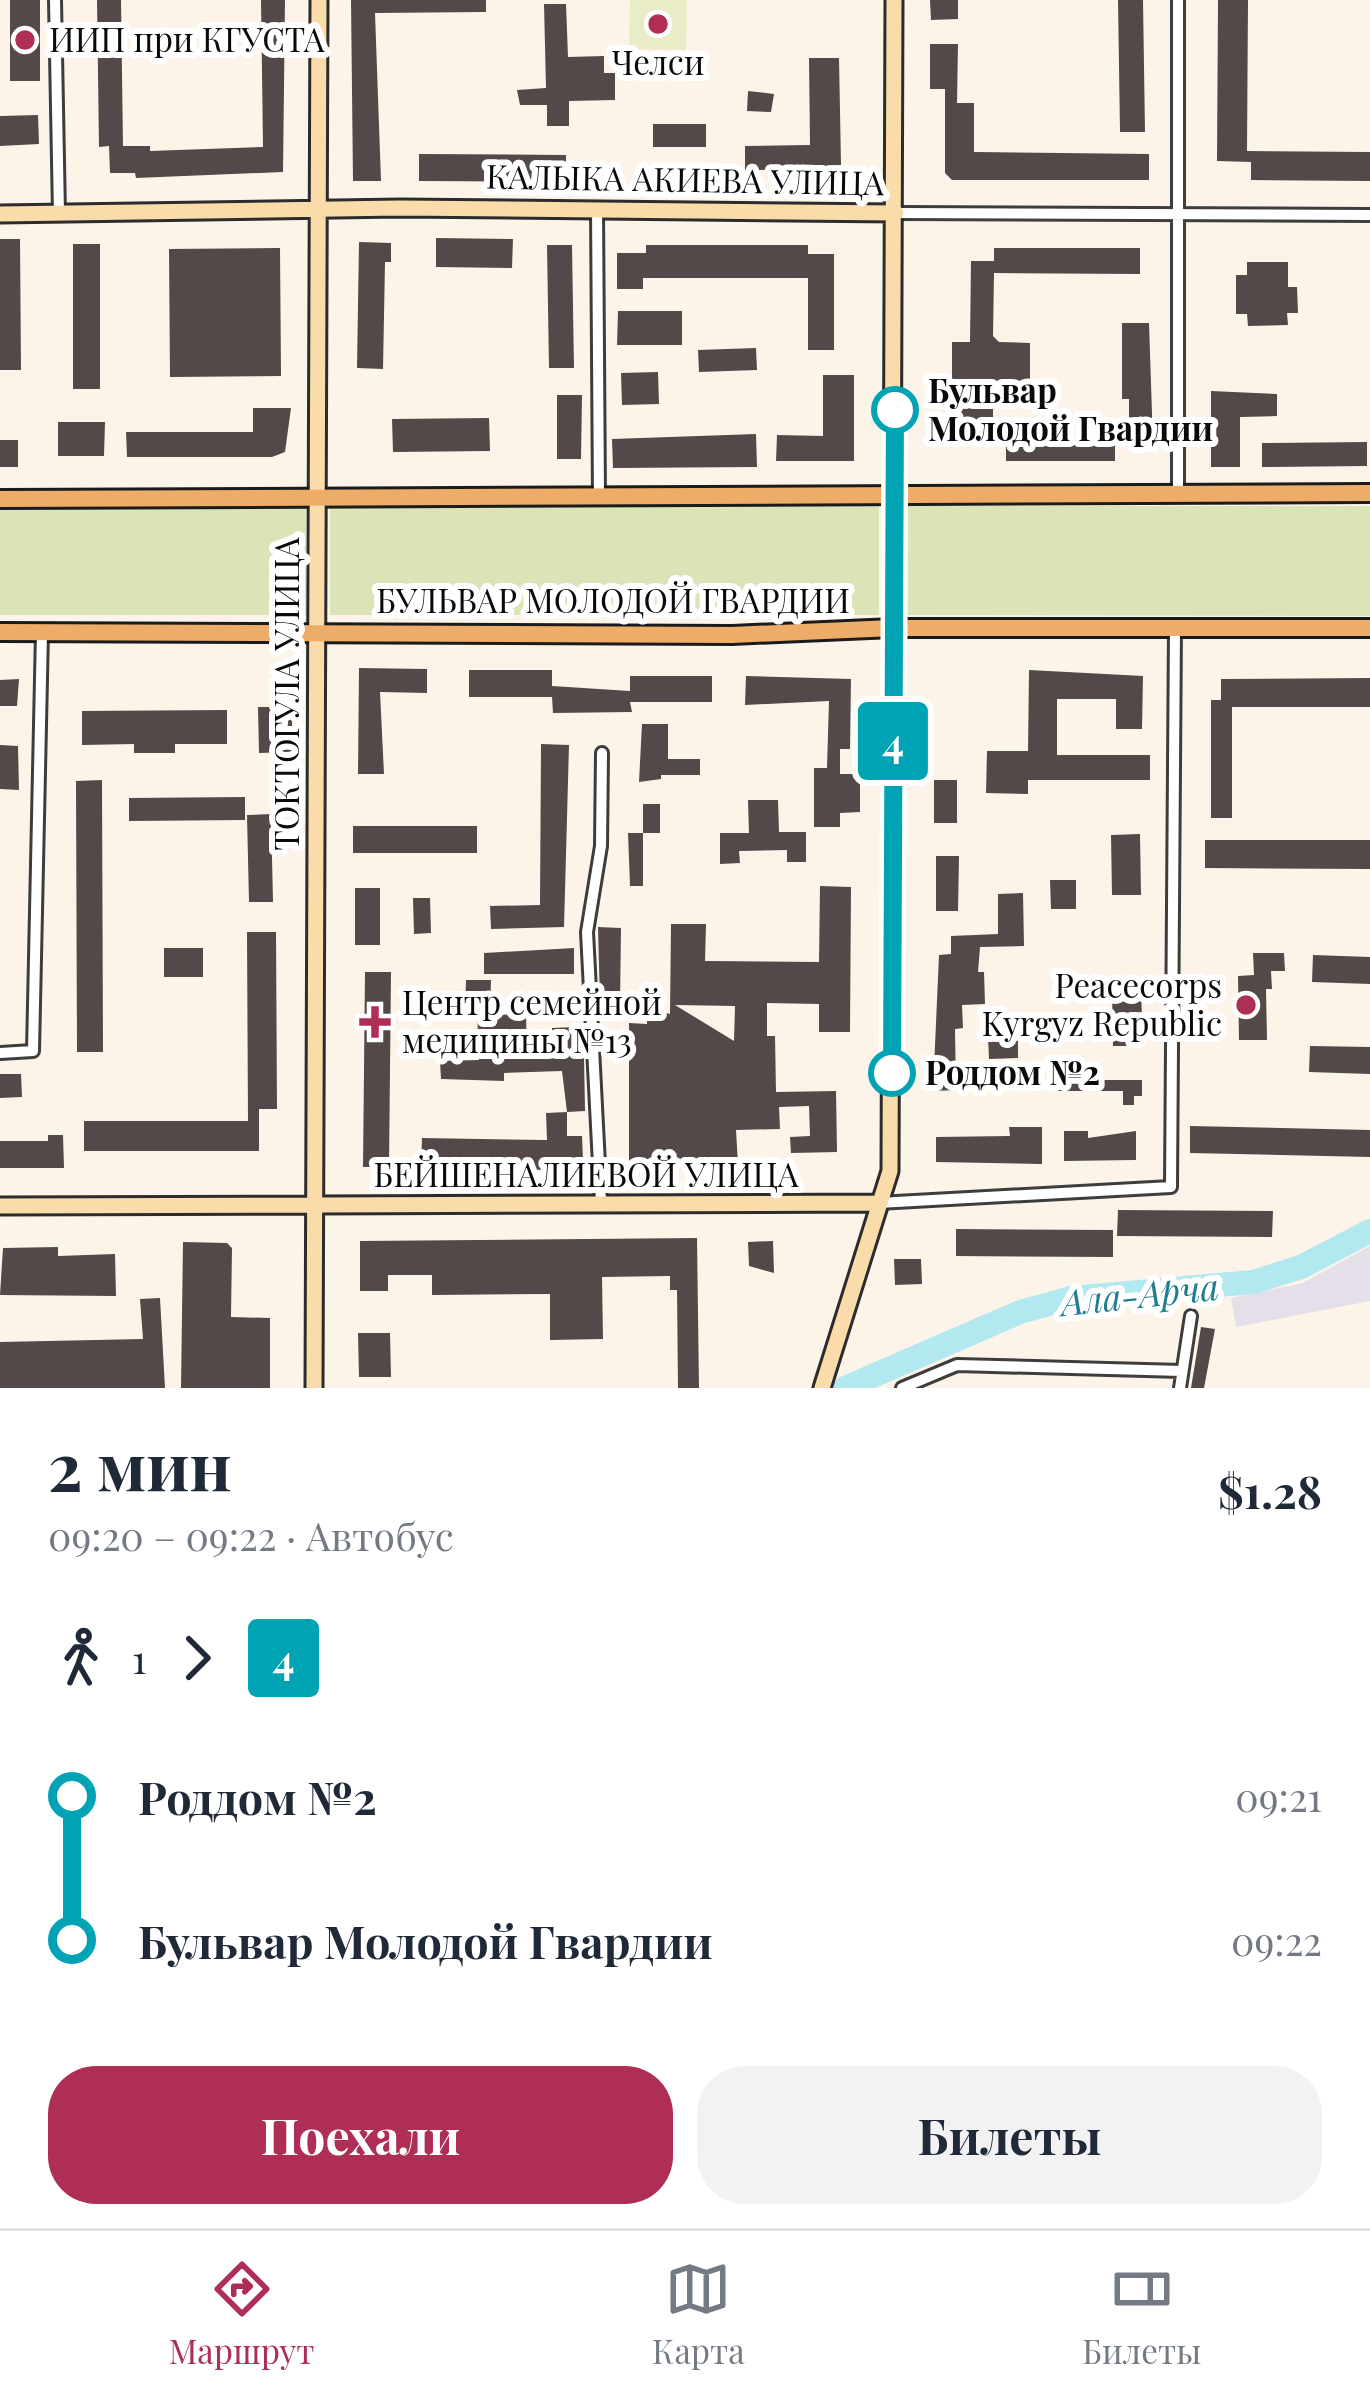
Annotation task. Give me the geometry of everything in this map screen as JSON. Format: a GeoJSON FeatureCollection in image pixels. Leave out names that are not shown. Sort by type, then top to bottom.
{"type":"FeatureCollection","features":[{"type":"Feature","properties":{"kind":"main road","name":"ТОКТОГУЛА УЛИЦА"},"geometry":{"type":"LineString","coordinates":[[314,1388],[320,0]]}},
{"type":"Feature","properties":{"kind":"main road"},"geometry":{"type":"LineString","coordinates":[[822,1388],[890,1172],[894,0]]}},
{"type":"Feature","properties":{"kind":"main road","name":"КАЛЫКА АКИЕВА УЛИЦА"},"geometry":{"type":"LineString","coordinates":[[0,214],[597,208],[896,213]]}},
{"type":"Feature","properties":{"kind":"main road"},"geometry":{"type":"LineString","coordinates":[[0,499],[1370,493]]}},
{"type":"Feature","properties":{"kind":"main road","name":"БУЛЬВАР МОЛОДОЙ ГВАРДИИ"},"geometry":{"type":"LineString","coordinates":[[0,632],[732,634],[893,628],[1370,628]]}},
{"type":"Feature","properties":{"kind":"main road","name":"БЕЙШЕНАЛИЕВОЙ УЛИЦА"},"geometry":{"type":"LineString","coordinates":[[0,1206],[878,1203]]}},
{"type":"Feature","properties":{"kind":"street"},"geometry":{"type":"LineString","coordinates":[[55,0],[58,214]]}},
{"type":"Feature","properties":{"kind":"street"},"geometry":{"type":"LineString","coordinates":[[1178,0],[1178,496]]}},
{"type":"Feature","properties":{"kind":"street"},"geometry":{"type":"LineString","coordinates":[[597,208],[598,497]]}},
{"type":"Feature","properties":{"kind":"street","name":"КАЛЫКА АКИЕВА УЛИЦА"},"geometry":{"type":"LineString","coordinates":[[896,213],[1370,215]]}},
{"type":"Feature","properties":{"kind":"street","name":"БЕЙШЕНАЛИЕВОЙ УЛИЦА"},"geometry":{"type":"LineString","coordinates":[[878,1203],[1171,1187],[1175,627]]}},
{"type":"Feature","properties":{"kind":"street"},"geometry":{"type":"LineString","coordinates":[[0,1053],[33,1051],[42,632]]}},
{"type":"Feature","properties":{"kind":"street"},"geometry":{"type":"LineString","coordinates":[[601,1203],[586,932],[602,846],[602,753]]}},
{"type":"Feature","properties":{"kind":"street"},"geometry":{"type":"LineString","coordinates":[[1180,1388],[1191,1316]]}},
{"type":"Feature","properties":{"kind":"street"},"geometry":{"type":"LineString","coordinates":[[902,1388],[957,1365],[1182,1371]]}},
{"type":"Feature","properties":{"kind":"shaded area"},"geometry":{"type":"Polygon","coordinates":[[[1370,1246],[1370,1301],[1236,1327],[1231,1298],[1303,1283],[1370,1246]]]}},
{"type":"Feature","properties":{"kind":"green space","name":"Челси"},"geometry":{"type":"Polygon","coordinates":[[[630,0],[687,0],[686,50],[629,49],[630,0]]]}},
{"type":"Feature","properties":{"kind":"green space"},"geometry":{"type":"Polygon","coordinates":[[[0,505],[306,506],[306,615],[0,615],[0,505]]]}},
{"type":"Feature","properties":{"kind":"green space"},"geometry":{"type":"Polygon","coordinates":[[[330,506],[879,506],[879,615],[330,615],[330,506]]]}},
{"type":"Feature","properties":{"kind":"green space"},"geometry":{"type":"Polygon","coordinates":[[[905,506],[1370,506],[1370,616],[905,615],[905,506]]]}},
{"type":"Feature","properties":{"kind":"building","name":"ИИП при КГУСТА"},"geometry":{"type":"Polygon","coordinates":[[[10,0],[40,0],[40,81],[10,81],[10,0]]]}},
{"type":"Feature","properties":{"kind":"building"},"geometry":{"type":"Polygon","coordinates":[[[97,0],[121,0],[123,146],[150,146],[150,151],[263,147],[261,0],[285,0],[283,172],[136,178],[135,173],[110,173],[109,146],[99,147],[97,0]]]}},
{"type":"Feature","properties":{"kind":"building"},"geometry":{"type":"Polygon","coordinates":[[[351,0],[486,0],[486,12],[375,13],[381,181],[353,181],[351,0]]]}},
{"type":"Feature","properties":{"kind":"building"},"geometry":{"type":"Polygon","coordinates":[[[930,0],[958,0],[958,19],[931,20],[930,0]]]}},
{"type":"Feature","properties":{"kind":"building"},"geometry":{"type":"Polygon","coordinates":[[[1118,0],[1143,0],[1145,132],[1120,132],[1118,0]]]}},
{"type":"Feature","properties":{"kind":"building"},"geometry":{"type":"Polygon","coordinates":[[[1218,0],[1248,0],[1247,151],[1370,152],[1370,181],[1251,180],[1251,162],[1217,161],[1218,0]]]}},
{"type":"Feature","properties":{"kind":"building"},"geometry":{"type":"Polygon","coordinates":[[[544,4],[566,4],[568,57],[604,56],[604,73],[615,73],[615,100],[569,101],[569,126],[547,126],[547,105],[520,105],[517,90],[546,88],[544,4]]]}},
{"type":"Feature","properties":{"kind":"building"},"geometry":{"type":"Polygon","coordinates":[[[930,44],[958,44],[957,103],[974,103],[974,152],[1149,154],[1149,180],[952,180],[945,173],[945,89],[930,89],[930,44]]]}},
{"type":"Feature","properties":{"kind":"building"},"geometry":{"type":"Polygon","coordinates":[[[809,58],[839,58],[841,165],[745,171],[745,146],[810,145],[809,58]]]}},
{"type":"Feature","properties":{"kind":"building"},"geometry":{"type":"Polygon","coordinates":[[[748,91],[774,94],[771,112],[747,111],[748,91]]]}},
{"type":"Feature","properties":{"kind":"building"},"geometry":{"type":"Polygon","coordinates":[[[38,115],[39,144],[0,146],[0,116],[38,115]]]}},
{"type":"Feature","properties":{"kind":"building"},"geometry":{"type":"Polygon","coordinates":[[[653,124],[706,124],[706,147],[653,147],[653,124]]]}},
{"type":"Feature","properties":{"kind":"building"},"geometry":{"type":"Polygon","coordinates":[[[419,154],[566,155],[566,182],[419,181],[419,154]]]}},
{"type":"Feature","properties":{"kind":"building"},"geometry":{"type":"Polygon","coordinates":[[[436,238],[513,239],[512,268],[436,267],[436,238]]]}},
{"type":"Feature","properties":{"kind":"building"},"geometry":{"type":"Polygon","coordinates":[[[0,239],[20,239],[21,370],[0,370],[0,239]]]}},
{"type":"Feature","properties":{"kind":"building"},"geometry":{"type":"Polygon","coordinates":[[[359,242],[391,243],[391,262],[385,262],[383,369],[357,368],[359,242]]]}},
{"type":"Feature","properties":{"kind":"building"},"geometry":{"type":"Polygon","coordinates":[[[73,244],[100,244],[100,389],[73,389],[73,244]]]}},
{"type":"Feature","properties":{"kind":"building"},"geometry":{"type":"Polygon","coordinates":[[[547,245],[572,245],[574,368],[549,368],[547,245]]]}},
{"type":"Feature","properties":{"kind":"building"},"geometry":{"type":"Polygon","coordinates":[[[646,245],[808,245],[808,254],[834,254],[834,350],[808,350],[808,278],[643,278],[643,289],[617,289],[617,253],[646,253],[646,245]]]}},
{"type":"Feature","properties":{"kind":"building"},"geometry":{"type":"Polygon","coordinates":[[[280,248],[281,376],[170,377],[169,249],[280,248]]]}},
{"type":"Feature","properties":{"kind":"building"},"geometry":{"type":"Polygon","coordinates":[[[994,248],[1140,248],[1140,274],[994,273],[993,336],[999,342],[1030,343],[1030,381],[993,381],[993,434],[952,433],[952,342],[970,342],[971,261],[994,261],[994,248]]]}},
{"type":"Feature","properties":{"kind":"building"},"geometry":{"type":"Polygon","coordinates":[[[1247,262],[1288,262],[1288,287],[1297,287],[1298,313],[1287,313],[1288,325],[1248,326],[1247,314],[1236,314],[1236,275],[1247,275],[1247,262]]]}},
{"type":"Feature","properties":{"kind":"building"},"geometry":{"type":"Polygon","coordinates":[[[618,311],[682,311],[682,345],[617,345],[618,311]]]}},
{"type":"Feature","properties":{"kind":"building"},"geometry":{"type":"Polygon","coordinates":[[[1122,323],[1149,323],[1153,444],[1129,444],[1129,399],[1122,399],[1122,323]]]}},
{"type":"Feature","properties":{"kind":"building"},"geometry":{"type":"Polygon","coordinates":[[[756,348],[757,370],[699,372],[698,350],[756,348]]]}},
{"type":"Feature","properties":{"kind":"building"},"geometry":{"type":"Polygon","coordinates":[[[658,372],[659,404],[622,405],[621,373],[658,372]]]}},
{"type":"Feature","properties":{"kind":"building"},"geometry":{"type":"Polygon","coordinates":[[[823,375],[854,375],[854,461],[776,461],[777,435],[823,436],[823,375]]]}},
{"type":"Feature","properties":{"kind":"building"},"geometry":{"type":"Polygon","coordinates":[[[1211,391],[1277,394],[1277,416],[1240,417],[1240,467],[1211,467],[1211,391]]]}},
{"type":"Feature","properties":{"kind":"building"},"geometry":{"type":"Polygon","coordinates":[[[557,395],[582,395],[581,459],[557,459],[557,395]]]}},
{"type":"Feature","properties":{"kind":"building"},"geometry":{"type":"Polygon","coordinates":[[[253,408],[291,408],[285,452],[272,457],[127,457],[126,432],[253,432],[253,408]]]}},
{"type":"Feature","properties":{"kind":"building"},"geometry":{"type":"Polygon","coordinates":[[[489,418],[490,451],[393,452],[392,419],[489,418]]]}},
{"type":"Feature","properties":{"kind":"building"},"geometry":{"type":"Polygon","coordinates":[[[58,422],[105,422],[104,456],[58,456],[58,422]]]}},
{"type":"Feature","properties":{"kind":"building"},"geometry":{"type":"Polygon","coordinates":[[[756,434],[757,467],[613,468],[612,439],[756,434]]]}},
{"type":"Feature","properties":{"kind":"building"},"geometry":{"type":"Polygon","coordinates":[[[1006,436],[1115,437],[1115,461],[1006,461],[1006,436]]]}},
{"type":"Feature","properties":{"kind":"building"},"geometry":{"type":"Polygon","coordinates":[[[0,440],[18,440],[18,467],[0,467],[0,440]]]}},
{"type":"Feature","properties":{"kind":"building"},"geometry":{"type":"Polygon","coordinates":[[[1367,442],[1367,466],[1262,467],[1262,443],[1367,442]]]}},
{"type":"Feature","properties":{"kind":"building"},"geometry":{"type":"Polygon","coordinates":[[[359,668],[427,669],[427,693],[380,692],[384,774],[358,774],[359,668]]]}},
{"type":"Feature","properties":{"kind":"building"},"geometry":{"type":"Polygon","coordinates":[[[469,670],[552,670],[552,686],[630,691],[630,676],[712,676],[712,702],[630,702],[632,712],[553,713],[552,697],[469,697],[469,670]]]}},
{"type":"Feature","properties":{"kind":"building"},"geometry":{"type":"Polygon","coordinates":[[[1029,670],[1143,676],[1142,729],[1116,729],[1116,699],[1057,699],[1057,755],[1150,755],[1150,780],[1028,780],[1028,794],[986,793],[987,751],[1028,751],[1029,670]]]}},
{"type":"Feature","properties":{"kind":"building"},"geometry":{"type":"Polygon","coordinates":[[[746,676],[851,679],[850,749],[840,749],[840,774],[860,774],[860,812],[840,813],[840,827],[814,827],[814,768],[827,768],[829,701],[745,705],[746,676]]]}},
{"type":"Feature","properties":{"kind":"building"},"geometry":{"type":"Polygon","coordinates":[[[1370,678],[1370,707],[1232,707],[1232,818],[1211,818],[1211,700],[1221,700],[1221,679],[1370,678]]]}},
{"type":"Feature","properties":{"kind":"building"},"geometry":{"type":"Polygon","coordinates":[[[19,679],[17,706],[0,706],[0,680],[19,679]]]}},
{"type":"Feature","properties":{"kind":"building"},"geometry":{"type":"Polygon","coordinates":[[[258,707],[292,707],[292,752],[259,753],[258,707]]]}},
{"type":"Feature","properties":{"kind":"building"},"geometry":{"type":"Polygon","coordinates":[[[227,710],[227,744],[175,744],[175,753],[134,753],[134,744],[82,745],[82,711],[227,710]]]}},
{"type":"Feature","properties":{"kind":"building"},"geometry":{"type":"Polygon","coordinates":[[[642,724],[668,724],[668,759],[700,759],[700,775],[661,775],[661,779],[639,782],[642,724]]]}},
{"type":"Feature","properties":{"kind":"building"},"geometry":{"type":"Polygon","coordinates":[[[541,744],[569,745],[564,927],[491,929],[490,906],[540,905],[541,744]]]}},
{"type":"Feature","properties":{"kind":"building"},"geometry":{"type":"Polygon","coordinates":[[[0,745],[18,746],[19,790],[0,789],[0,745]]]}},
{"type":"Feature","properties":{"kind":"building"},"geometry":{"type":"Polygon","coordinates":[[[102,780],[103,1052],[77,1052],[76,781],[102,780]]]}},
{"type":"Feature","properties":{"kind":"building"},"geometry":{"type":"Polygon","coordinates":[[[934,780],[957,780],[957,823],[934,823],[934,780]]]}},
{"type":"Feature","properties":{"kind":"building"},"geometry":{"type":"Polygon","coordinates":[[[245,797],[245,820],[129,821],[129,798],[245,797]]]}},
{"type":"Feature","properties":{"kind":"building"},"geometry":{"type":"Polygon","coordinates":[[[748,800],[778,800],[779,832],[806,832],[806,862],[787,862],[787,850],[739,851],[740,863],[720,864],[720,833],[749,833],[748,800]]]}},
{"type":"Feature","properties":{"kind":"building"},"geometry":{"type":"Polygon","coordinates":[[[643,804],[660,804],[660,833],[643,833],[643,804]]]}},
{"type":"Feature","properties":{"kind":"building"},"geometry":{"type":"Polygon","coordinates":[[[271,814],[273,902],[249,902],[247,815],[271,814]]]}},
{"type":"Feature","properties":{"kind":"building"},"geometry":{"type":"Polygon","coordinates":[[[353,826],[477,826],[477,853],[353,853],[353,826]]]}},
{"type":"Feature","properties":{"kind":"building"},"geometry":{"type":"Polygon","coordinates":[[[628,833],[643,833],[643,886],[630,886],[628,833]]]}},
{"type":"Feature","properties":{"kind":"building"},"geometry":{"type":"Polygon","coordinates":[[[1140,834],[1141,895],[1112,895],[1111,835],[1140,834]]]}},
{"type":"Feature","properties":{"kind":"building"},"geometry":{"type":"Polygon","coordinates":[[[1205,840],[1370,840],[1370,869],[1205,868],[1205,840]]]}},
{"type":"Feature","properties":{"kind":"building"},"geometry":{"type":"Polygon","coordinates":[[[936,856],[959,856],[958,911],[936,911],[936,856]]]}},
{"type":"Feature","properties":{"kind":"building"},"geometry":{"type":"Polygon","coordinates":[[[1050,880],[1076,880],[1076,909],[1051,909],[1050,880]]]}},
{"type":"Feature","properties":{"kind":"building"},"geometry":{"type":"Polygon","coordinates":[[[820,886],[851,887],[850,1032],[819,1032],[819,1004],[767,1003],[767,1036],[775,1036],[776,1092],[836,1091],[837,1152],[791,1153],[790,1137],[810,1136],[809,1106],[779,1107],[780,1129],[736,1130],[738,1165],[629,1164],[629,1023],[647,1024],[647,1008],[670,1014],[671,924],[706,924],[705,961],[819,962],[820,886]],[[675,1005],[734,1041],[735,1006],[675,1005]]]}},
{"type":"Feature","properties":{"kind":"building"},"geometry":{"type":"Polygon","coordinates":[[[355,888],[380,888],[380,945],[355,945],[355,888]]]}},
{"type":"Feature","properties":{"kind":"building"},"geometry":{"type":"Polygon","coordinates":[[[1023,893],[1024,946],[980,947],[978,972],[984,972],[985,1004],[962,1005],[963,1028],[955,1029],[956,1090],[933,1091],[939,955],[951,954],[951,936],[998,934],[998,894],[1023,893]]]}},
{"type":"Feature","properties":{"kind":"building"},"geometry":{"type":"Polygon","coordinates":[[[413,898],[430,898],[431,933],[414,934],[413,898]]]}},
{"type":"Feature","properties":{"kind":"building"},"geometry":{"type":"Polygon","coordinates":[[[598,927],[621,928],[620,1004],[600,1003],[598,927]]]}},
{"type":"Feature","properties":{"kind":"building"},"geometry":{"type":"Polygon","coordinates":[[[247,932],[276,932],[277,1109],[259,1109],[259,1151],[84,1151],[84,1121],[248,1121],[247,932]]]}},
{"type":"Feature","properties":{"kind":"building"},"geometry":{"type":"Polygon","coordinates":[[[164,948],[203,948],[203,977],[164,977],[164,948]]]}},
{"type":"Feature","properties":{"kind":"building"},"geometry":{"type":"Polygon","coordinates":[[[574,948],[574,974],[484,974],[484,953],[574,948]]]}},
{"type":"Feature","properties":{"kind":"building"},"geometry":{"type":"Polygon","coordinates":[[[1253,953],[1284,953],[1285,971],[1271,971],[1272,989],[1266,989],[1267,1040],[1239,1040],[1238,976],[1254,975],[1253,953]]]}},
{"type":"Feature","properties":{"kind":"building"},"geometry":{"type":"Polygon","coordinates":[[[1313,955],[1370,957],[1370,984],[1312,982],[1313,955]]]}},
{"type":"Feature","properties":{"kind":"building"},"geometry":{"type":"Polygon","coordinates":[[[365,972],[391,972],[389,1167],[363,1167],[365,972]]]}},
{"type":"Feature","properties":{"kind":"building"},"geometry":{"type":"Polygon","coordinates":[[[466,980],[491,980],[490,1015],[526,1014],[527,1057],[553,1057],[552,1028],[575,1027],[576,1056],[584,1056],[585,1111],[567,1112],[562,1071],[504,1073],[504,1081],[441,1079],[440,1061],[479,1060],[477,1011],[465,1010],[466,980]]]}},
{"type":"Feature","properties":{"kind":"building"},"geometry":{"type":"Polygon","coordinates":[[[1112,990],[1141,990],[1143,1046],[1113,1046],[1112,990]]]}},
{"type":"Feature","properties":{"kind":"building"},"geometry":{"type":"Polygon","coordinates":[[[1018,1036],[1018,1058],[989,1059],[988,1037],[1018,1036]]]}},
{"type":"Feature","properties":{"kind":"building"},"geometry":{"type":"Polygon","coordinates":[[[1310,1046],[1370,1047],[1370,1074],[1309,1072],[1310,1046]]]}},
{"type":"Feature","properties":{"kind":"building"},"geometry":{"type":"Polygon","coordinates":[[[0,1074],[21,1074],[22,1097],[0,1098],[0,1074]]]}},
{"type":"Feature","properties":{"kind":"building"},"geometry":{"type":"Polygon","coordinates":[[[1052,1080],[1142,1080],[1142,1096],[1134,1096],[1134,1105],[1123,1105],[1123,1091],[1052,1091],[1052,1080]]]}},
{"type":"Feature","properties":{"kind":"building"},"geometry":{"type":"Polygon","coordinates":[[[567,1112],[567,1136],[582,1136],[583,1160],[555,1161],[555,1170],[421,1168],[422,1138],[547,1140],[546,1113],[567,1112]]]}},
{"type":"Feature","properties":{"kind":"building"},"geometry":{"type":"Polygon","coordinates":[[[1190,1126],[1370,1130],[1370,1157],[1190,1153],[1190,1126]]]}},
{"type":"Feature","properties":{"kind":"building"},"geometry":{"type":"Polygon","coordinates":[[[1009,1127],[1042,1127],[1042,1164],[936,1162],[936,1137],[1010,1136],[1009,1127]]]}},
{"type":"Feature","properties":{"kind":"building"},"geometry":{"type":"Polygon","coordinates":[[[1064,1131],[1088,1131],[1088,1138],[1136,1131],[1136,1160],[1064,1161],[1064,1131]]]}},
{"type":"Feature","properties":{"kind":"building"},"geometry":{"type":"Polygon","coordinates":[[[48,1135],[63,1135],[64,1168],[0,1168],[0,1141],[48,1141],[48,1135]]]}},
{"type":"Feature","properties":{"kind":"building"},"geometry":{"type":"Polygon","coordinates":[[[1118,1210],[1273,1211],[1272,1237],[1117,1236],[1118,1210]]]}},
{"type":"Feature","properties":{"kind":"building"},"geometry":{"type":"Polygon","coordinates":[[[956,1229],[1113,1230],[1113,1257],[956,1256],[956,1229]]]}},
{"type":"Feature","properties":{"kind":"building"},"geometry":{"type":"Polygon","coordinates":[[[697,1238],[699,1388],[678,1388],[677,1290],[670,1290],[670,1276],[602,1277],[603,1339],[550,1340],[550,1294],[432,1295],[432,1275],[388,1275],[388,1291],[360,1291],[360,1241],[697,1238]]]}},
{"type":"Feature","properties":{"kind":"building"},"geometry":{"type":"Polygon","coordinates":[[[773,1241],[774,1273],[749,1266],[748,1242],[773,1241]]]}},
{"type":"Feature","properties":{"kind":"building"},"geometry":{"type":"Polygon","coordinates":[[[183,1242],[227,1243],[232,1248],[231,1317],[270,1318],[270,1388],[181,1388],[183,1242]]]}},
{"type":"Feature","properties":{"kind":"building"},"geometry":{"type":"Polygon","coordinates":[[[58,1247],[58,1256],[115,1254],[116,1296],[0,1295],[3,1248],[58,1247]]]}},
{"type":"Feature","properties":{"kind":"building"},"geometry":{"type":"Polygon","coordinates":[[[894,1259],[921,1259],[922,1284],[895,1285],[894,1259]]]}},
{"type":"Feature","properties":{"kind":"building"},"geometry":{"type":"Polygon","coordinates":[[[160,1298],[165,1388],[0,1388],[0,1342],[143,1339],[140,1299],[160,1298]]]}},
{"type":"Feature","properties":{"kind":"building"},"geometry":{"type":"Polygon","coordinates":[[[1201,1327],[1215,1329],[1204,1388],[1191,1388],[1201,1327]]]}},
{"type":"Feature","properties":{"kind":"building"},"geometry":{"type":"Polygon","coordinates":[[[358,1333],[390,1333],[391,1377],[359,1377],[358,1333]]]}},
{"type":"Feature","properties":{"kind":"waterway","name":"Ала-Арча"},"geometry":{"type":"LineString","coordinates":[[845,1388],[1020,1312],[1071,1298],[1253,1282],[1301,1267],[1370,1231]]}},
{"type":"Feature","properties":{"kind":"bus line","name":"4"},"geometry":{"type":"LineString","coordinates":[[892,1073],[895,410]]}},
{"type":"Feature","properties":{"kind":"place","name":"Челси"},"geometry":{"type":"Point","coordinates":[658,24]}},
{"type":"Feature","properties":{"kind":"place","name":"ИИП при КГУСТА"},"geometry":{"type":"Point","coordinates":[25,40]}},
{"type":"Feature","properties":{"kind":"place","name":"Бульвар Молодой Гвардии"},"geometry":{"type":"Point","coordinates":[895,410]}},
{"type":"Feature","properties":{"kind":"place","name":"Peacecorps Kyrgyz Republic"},"geometry":{"type":"Point","coordinates":[1246,1005]}},
{"type":"Feature","properties":{"kind":"place","name":"Центр семейной медицины №13"},"geometry":{"type":"Point","coordinates":[375,1022]}},
{"type":"Feature","properties":{"kind":"place","name":"Роддом №2"},"geometry":{"type":"Point","coordinates":[892,1073]}}]}
